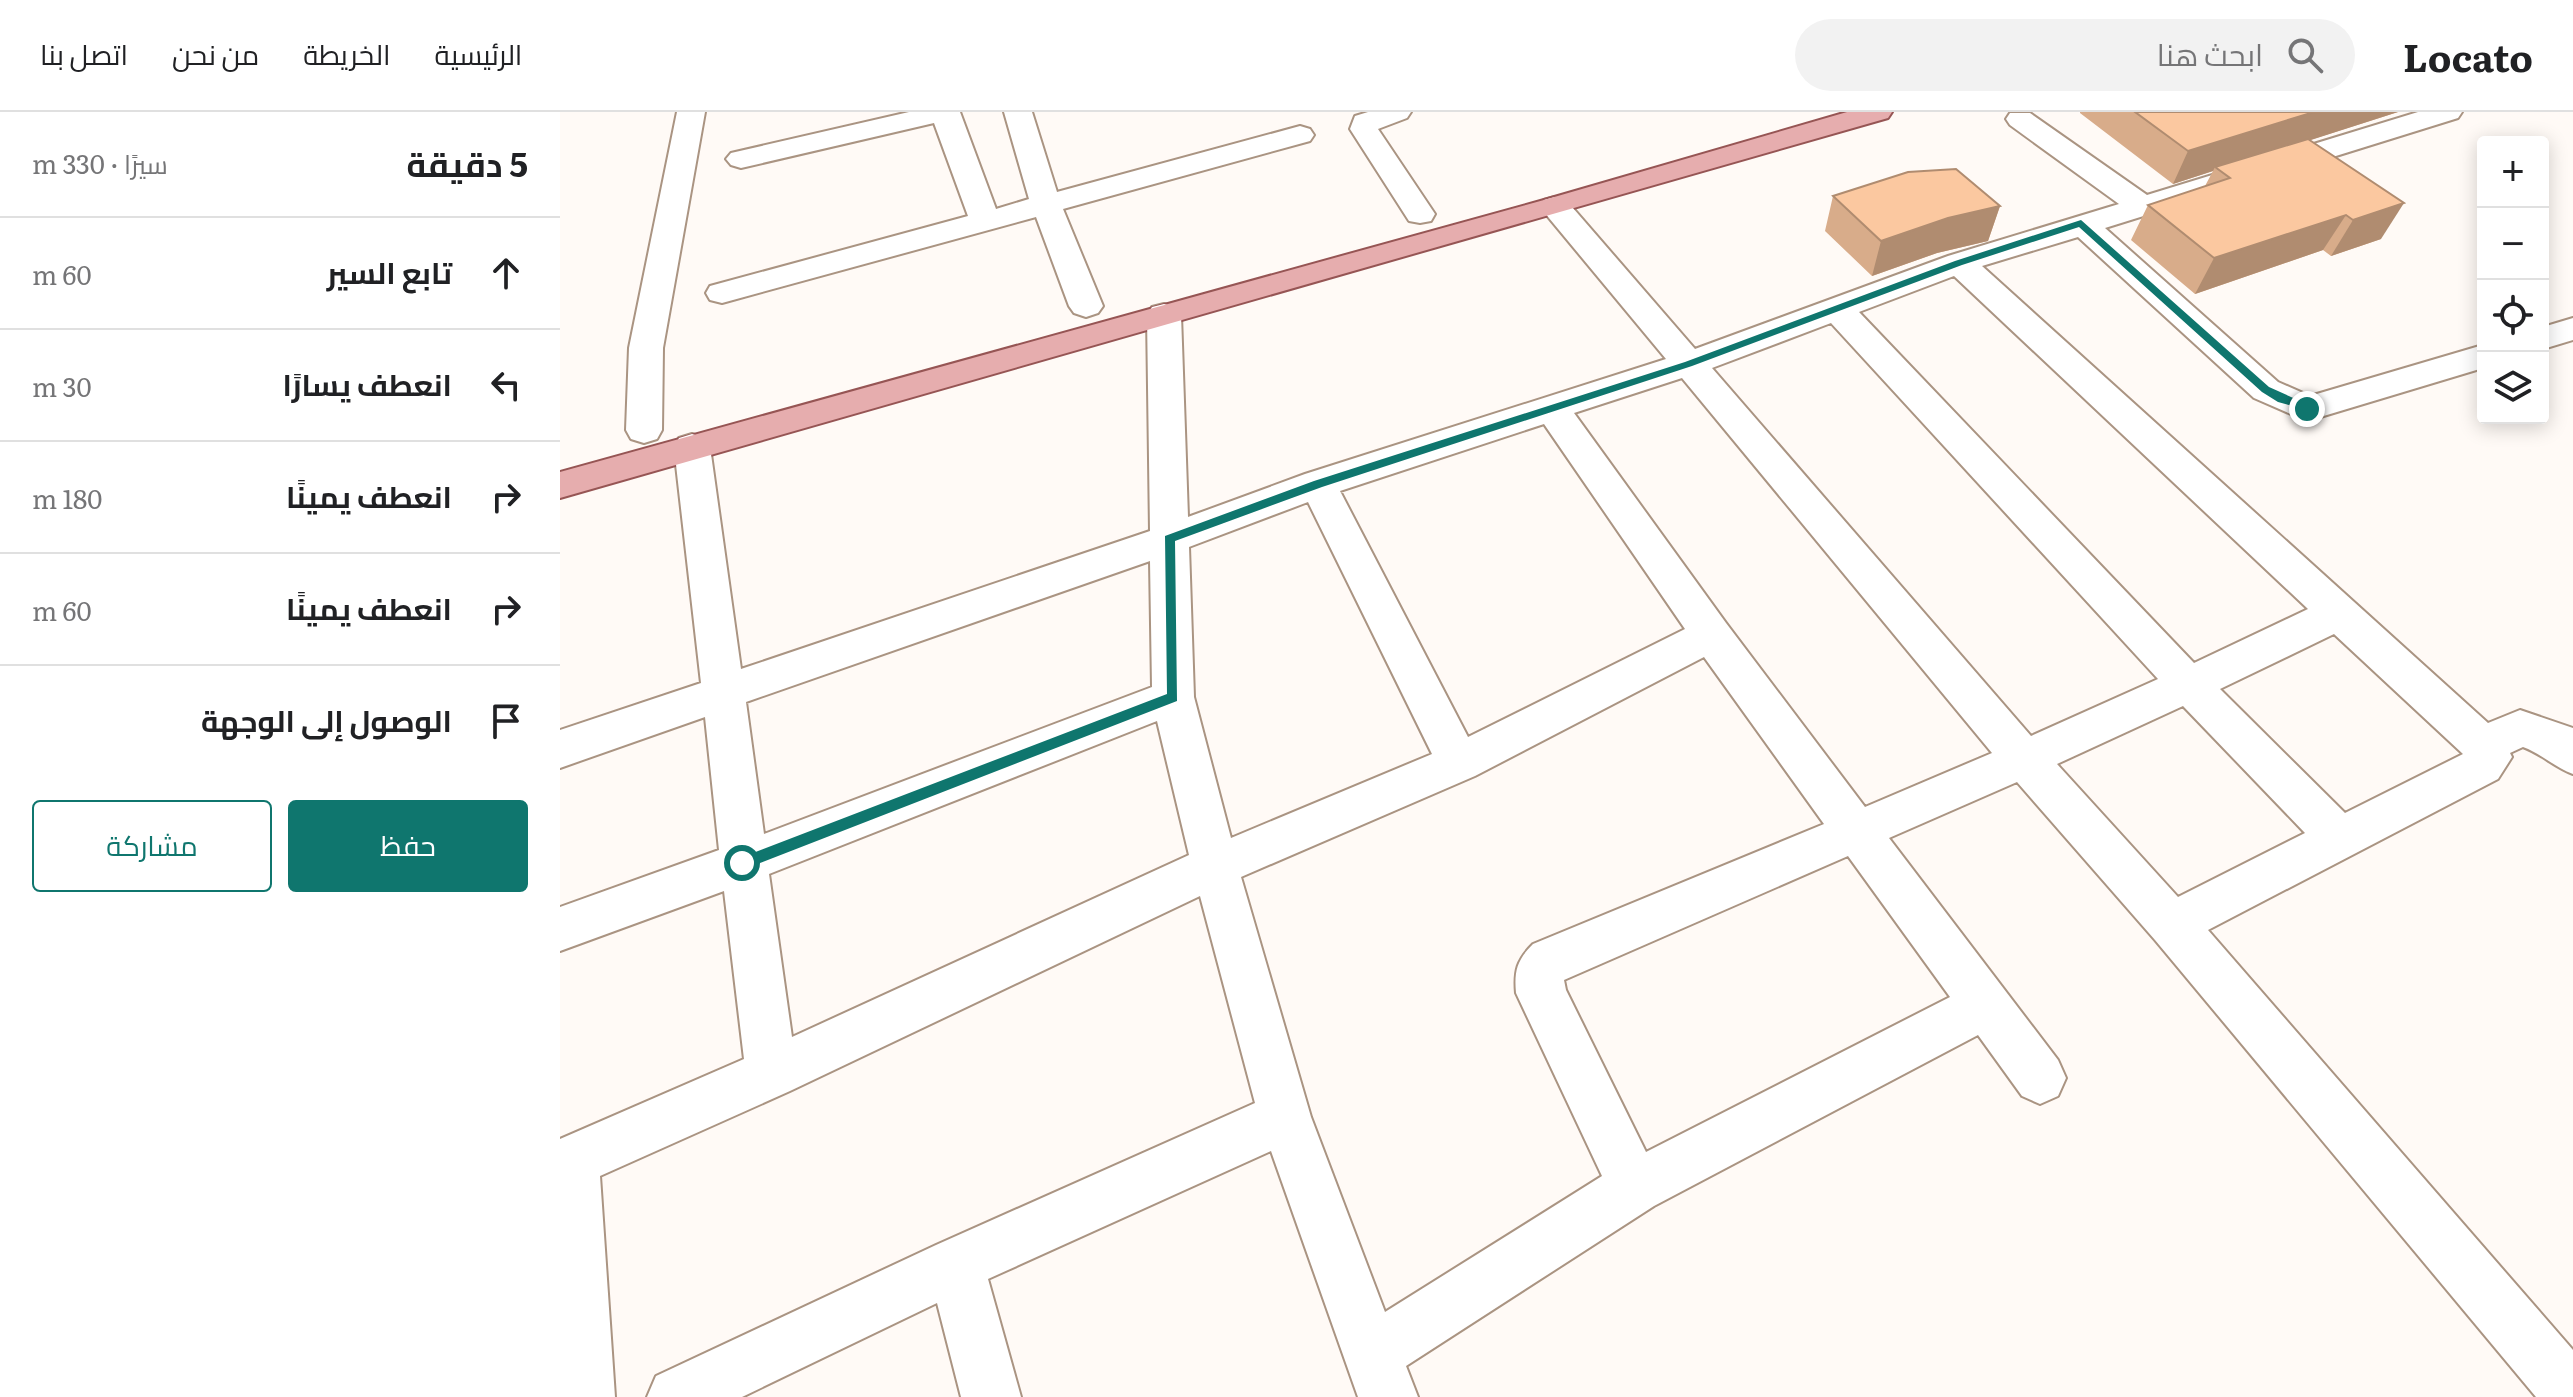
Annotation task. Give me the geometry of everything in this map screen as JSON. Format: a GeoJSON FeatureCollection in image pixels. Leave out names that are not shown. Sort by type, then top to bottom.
{"type":"FeatureCollection","features":[{"type":"Feature","properties":{"kind":"main road"},"geometry":{"type":"LineString","coordinates":[[630,434],[1785,112]]}},
{"type":"Feature","properties":{"kind":"main road"},"geometry":{"type":"LineString","coordinates":[[560,485],[1555,206],[1878,112]]}},
{"type":"Feature","properties":{"kind":"street"},"geometry":{"type":"LineString","coordinates":[[630,434],[691,112]]}},
{"type":"Feature","properties":{"kind":"street"},"geometry":{"type":"LineString","coordinates":[[741,159],[945,112],[985,221]]}},
{"type":"Feature","properties":{"kind":"street"},"geometry":{"type":"LineString","coordinates":[[1018,112],[1046,204],[1086,306]]}},
{"type":"Feature","properties":{"kind":"street"},"geometry":{"type":"LineString","coordinates":[[1397,112],[1362,117],[1364,129],[1420,214]]}},
{"type":"Feature","properties":{"kind":"street"},"geometry":{"type":"LineString","coordinates":[[560,749],[1169,539],[1318,484],[1688,364],[1959,263],[2448,112]]}},
{"type":"Feature","properties":{"kind":"street"},"geometry":{"type":"LineString","coordinates":[[2020,119],[2142,206]]}},
{"type":"Feature","properties":{"kind":"street"},"geometry":{"type":"LineString","coordinates":[[722,293],[1300,135]]}},
{"type":"Feature","properties":{"kind":"street"},"geometry":{"type":"LineString","coordinates":[[1555,206],[2024,759],[2172,924],[2573,1395]]}},
{"type":"Feature","properties":{"kind":"street"},"geometry":{"type":"LineString","coordinates":[[2081,223],[2266,390],[2307,409],[2477,358]]}},
{"type":"Feature","properties":{"kind":"street"},"geometry":{"type":"LineString","coordinates":[[1959,263],[2341,612],[2483,746],[2490,757],[2482,766],[2172,924]]}},
{"type":"Feature","properties":{"kind":"street"},"geometry":{"type":"LineString","coordinates":[[1837,309],[2190,686],[2338,837]]}},
{"type":"Feature","properties":{"kind":"street"},"geometry":{"type":"LineString","coordinates":[[1164,315],[1173,697],[1215,866],[1285,1117],[1381,1375],[1635,1187],[1985,1005]]}},
{"type":"Feature","properties":{"kind":"street"},"geometry":{"type":"LineString","coordinates":[[2549,336],[2573,329]]}},
{"type":"Feature","properties":{"kind":"street"},"geometry":{"type":"LineString","coordinates":[[1551,407],[1711,635],[2040,1078]]}},
{"type":"Feature","properties":{"kind":"street"},"geometry":{"type":"LineString","coordinates":[[692,447],[726,693],[742,863],[772,1073]]}},
{"type":"Feature","properties":{"kind":"street"},"geometry":{"type":"LineString","coordinates":[[1318,484],[1459,763]]}},
{"type":"Feature","properties":{"kind":"street"},"geometry":{"type":"LineString","coordinates":[[1635,1187],[1541,993],[1539,972],[1550,960],[1858,832],[2190,686],[2341,612]]}},
{"type":"Feature","properties":{"kind":"street"},"geometry":{"type":"LineString","coordinates":[[585,1397],[566,1163],[772,1073],[1215,866],[1459,763],[1711,635]]}},
{"type":"Feature","properties":{"kind":"street"},"geometry":{"type":"LineString","coordinates":[[560,929],[742,863],[1173,697]]}},
{"type":"Feature","properties":{"kind":"street"},"geometry":{"type":"LineString","coordinates":[[2483,746],[2520,728],[2556,740],[2573,755]]}},
{"type":"Feature","properties":{"kind":"street"},"geometry":{"type":"LineString","coordinates":[[677,1397],[956,1265],[1285,1117]]}},
{"type":"Feature","properties":{"kind":"street"},"geometry":{"type":"LineString","coordinates":[[956,1265],[991,1397]]}},
{"type":"Feature","properties":{"kind":"building"},"geometry":{"type":"Polygon","coordinates":[[[2135,112],[2314,112],[2188,151],[2135,112]]]}},
{"type":"Feature","properties":{"kind":"building"},"geometry":{"type":"Polygon","coordinates":[[[2308,139],[2404,203],[2353,220],[2346,215],[2214,258],[2148,205],[2230,178],[2215,167],[2308,139]]]}},
{"type":"Feature","properties":{"kind":"building"},"geometry":{"type":"Polygon","coordinates":[[[1956,169],[2000,206],[1948,218],[1881,241],[1833,196],[1908,172],[1956,169]]]}},
{"type":"Feature","properties":{"kind":"route"},"geometry":{"type":"LineString","coordinates":[[742,863],[1173,697],[1169,539],[1318,484],[1688,364],[1959,263],[2081,223],[2266,390],[2307,409]]}}]}
